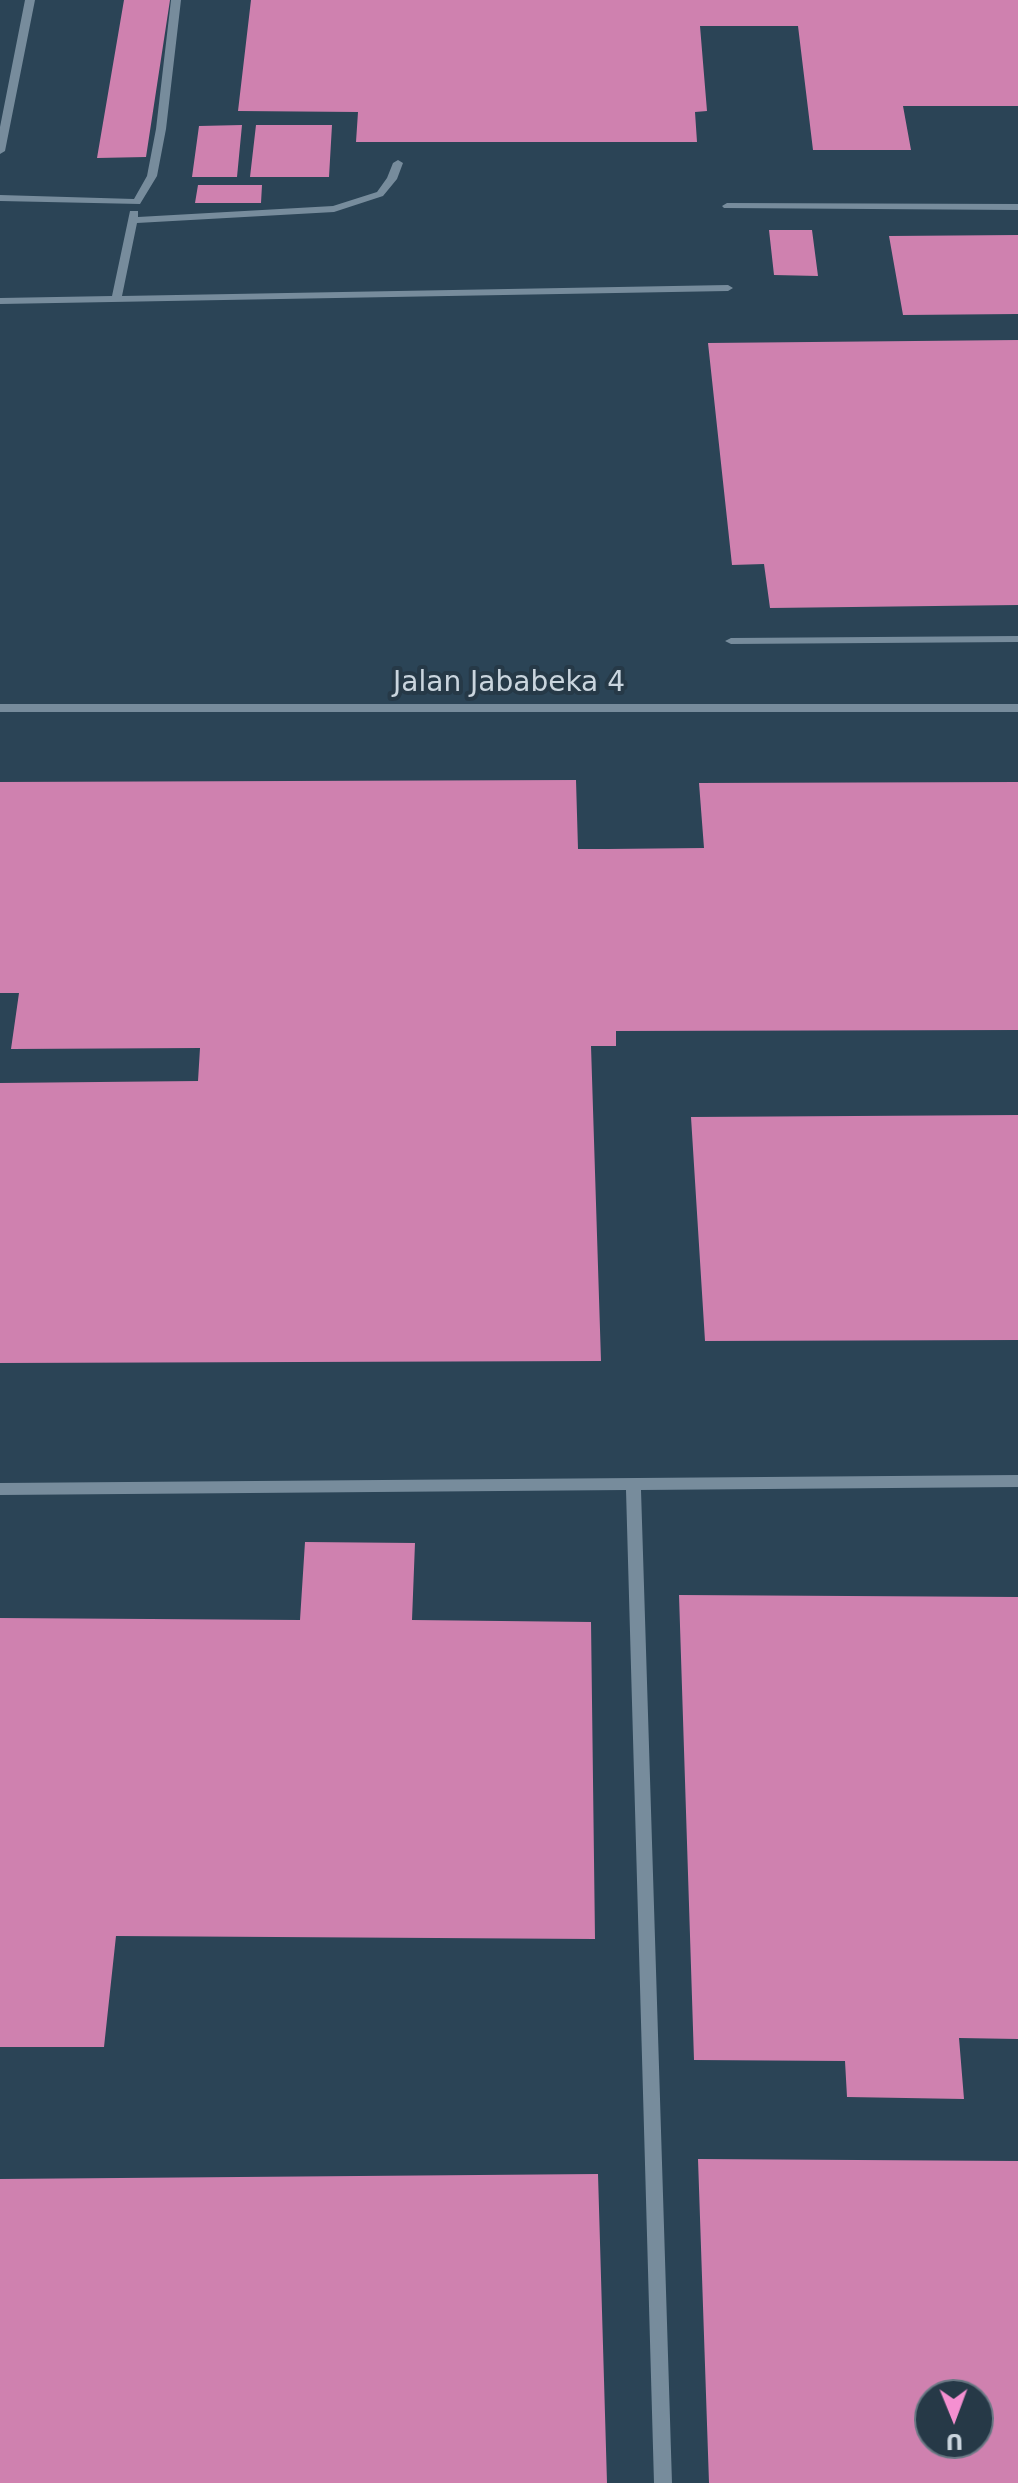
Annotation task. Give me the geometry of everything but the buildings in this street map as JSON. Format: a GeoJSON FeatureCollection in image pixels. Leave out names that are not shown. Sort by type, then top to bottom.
{"type":"FeatureCollection","features":[{"type":"Feature","properties":{"kind":"street"},"geometry":{"type":"LineString","coordinates":[[0,151],[30,0]]}},
{"type":"Feature","properties":{"kind":"street"},"geometry":{"type":"LineString","coordinates":[[116,299],[137,202],[152,176],[161,129],[176,0]]}},
{"type":"Feature","properties":{"kind":"street"},"geometry":{"type":"LineString","coordinates":[[133,220],[334,209],[380,194],[392,179],[398,163]]}},
{"type":"Feature","properties":{"kind":"street"},"geometry":{"type":"LineString","coordinates":[[0,198],[137,202]]}},
{"type":"Feature","properties":{"kind":"street"},"geometry":{"type":"LineString","coordinates":[[727,206],[1018,207]]}},
{"type":"Feature","properties":{"kind":"street"},"geometry":{"type":"LineString","coordinates":[[0,301],[728,288]]}},
{"type":"Feature","properties":{"kind":"street"},"geometry":{"type":"LineString","coordinates":[[731,641],[1018,639]]}},
{"type":"Feature","properties":{"kind":"street","name":"Jalan Jababeka 4"},"geometry":{"type":"LineString","coordinates":[[0,708],[1018,708]]}},
{"type":"Feature","properties":{"kind":"street"},"geometry":{"type":"LineString","coordinates":[[0,1489],[1018,1481]]}},
{"type":"Feature","properties":{"kind":"street"},"geometry":{"type":"LineString","coordinates":[[633,1484],[663,2483]]}},
{"type":"Feature","properties":{"kind":"shaded area"},"geometry":{"type":"Polygon","coordinates":[[[0,0],[1018,0],[1018,2483],[0,2483],[0,0]]]}}]}
